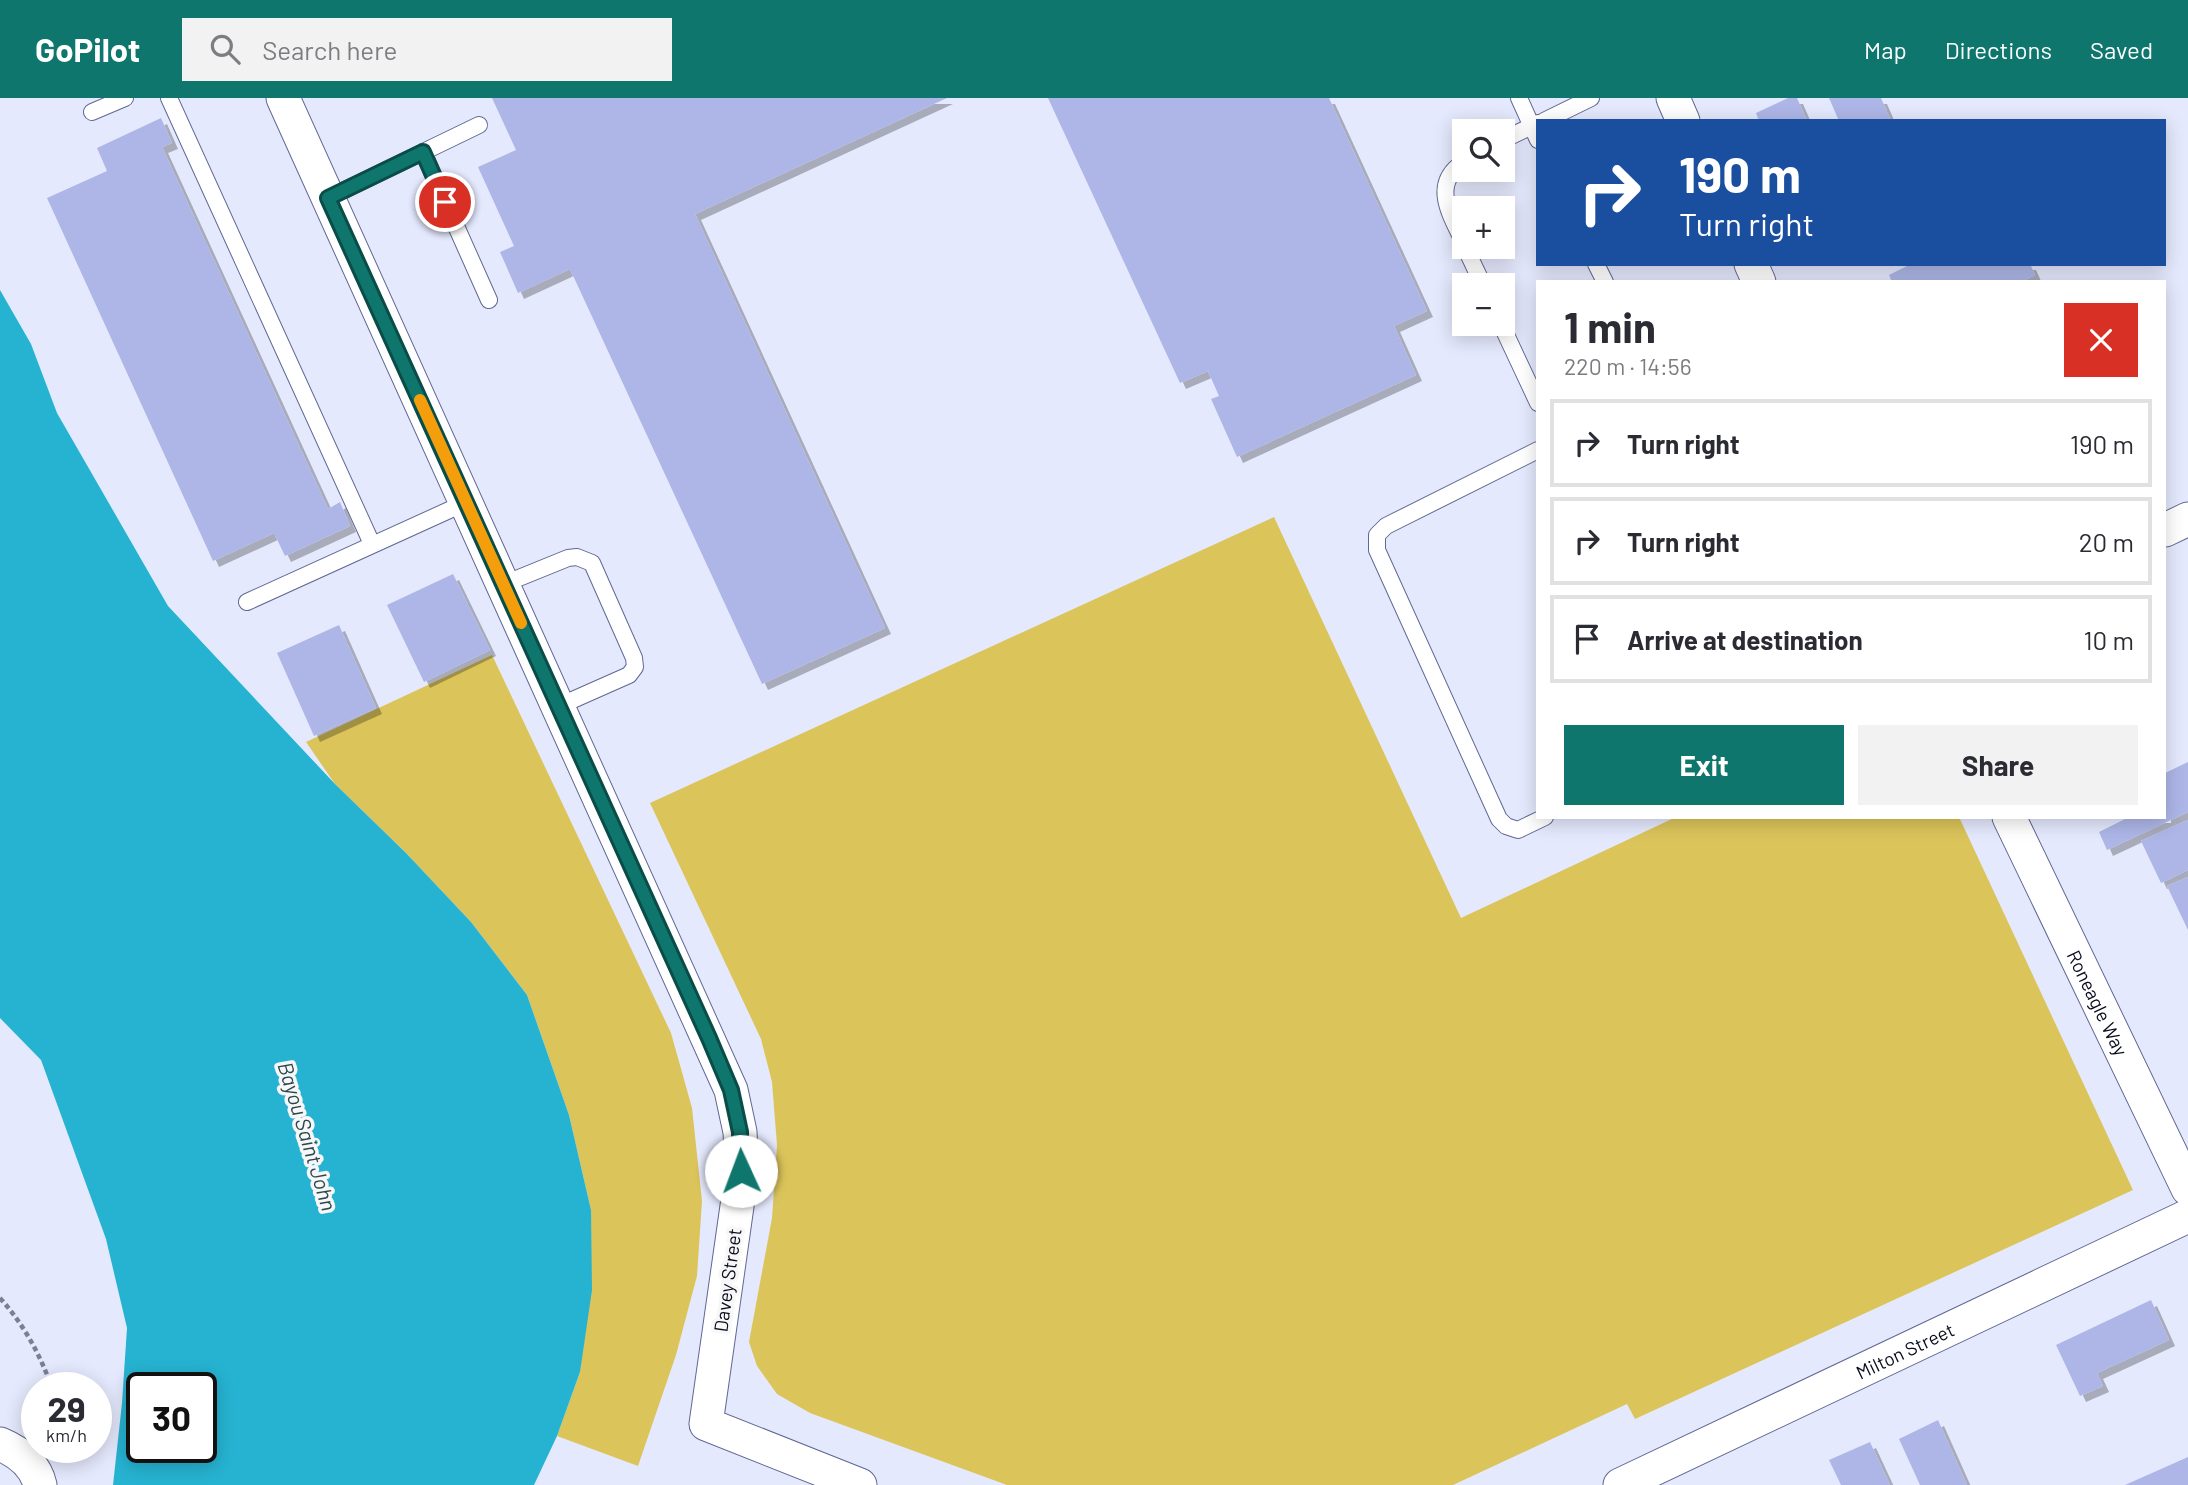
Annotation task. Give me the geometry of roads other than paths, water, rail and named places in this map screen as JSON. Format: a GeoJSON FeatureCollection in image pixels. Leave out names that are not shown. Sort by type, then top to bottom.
{"type":"FeatureCollection","features":[{"type":"Feature","properties":{"kind":"street","name":"Davey Street"},"geometry":{"type":"LineString","coordinates":[[283,98],[731,1090],[740,1132],[741,1171],[706,1424],[857,1484]]}},
{"type":"Feature","properties":{"kind":"street"},"geometry":{"type":"LineString","coordinates":[[1673,98],[1682,119]]}},
{"type":"Feature","properties":{"kind":"street"},"geometry":{"type":"LineString","coordinates":[[2166,530],[2188,519]]}},
{"type":"Feature","properties":{"kind":"street","name":"Roneagle Way"},"geometry":{"type":"LineString","coordinates":[[2011,819],[2188,1189]]}},
{"type":"Feature","properties":{"kind":"street","name":"Milton Street"},"geometry":{"type":"LineString","coordinates":[[1624,1484],[2188,1216]]}},
{"type":"Feature","properties":{"kind":"street"},"geometry":{"type":"LineString","coordinates":[[0,1444],[17,1451],[37,1474],[40,1485]]}},
{"type":"Feature","properties":{"kind":"lane"},"geometry":{"type":"LineString","coordinates":[[92,112],[125,98]]}},
{"type":"Feature","properties":{"kind":"lane"},"geometry":{"type":"LineString","coordinates":[[169,98],[372,544]]}},
{"type":"Feature","properties":{"kind":"lane"},"geometry":{"type":"LineString","coordinates":[[1519,98],[1536,125]]}},
{"type":"Feature","properties":{"kind":"lane"},"geometry":{"type":"LineString","coordinates":[[1554,119],[1591,98]]}},
{"type":"Feature","properties":{"kind":"lane"},"geometry":{"type":"LineString","coordinates":[[328,198],[479,125]]}},
{"type":"Feature","properties":{"kind":"lane"},"geometry":{"type":"LineString","coordinates":[[1515,136],[1536,129]]}},
{"type":"Feature","properties":{"kind":"lane"},"geometry":{"type":"LineString","coordinates":[[423,152],[489,300]]}},
{"type":"Feature","properties":{"kind":"lane"},"geometry":{"type":"LineString","coordinates":[[1452,173],[1447,177],[1444,192],[1452,217]]}},
{"type":"Feature","properties":{"kind":"lane"},"geometry":{"type":"LineString","coordinates":[[1507,336],[1536,399]]}},
{"type":"Feature","properties":{"kind":"lane"},"geometry":{"type":"LineString","coordinates":[[1536,451],[1385,526],[1377,536],[1377,550],[1499,818],[1506,826],[1518,830],[1541,819]]}},
{"type":"Feature","properties":{"kind":"lane"},"geometry":{"type":"LineString","coordinates":[[247,603],[467,502]]}},
{"type":"Feature","properties":{"kind":"lane"},"geometry":{"type":"LineString","coordinates":[[504,584],[568,558],[577,557],[592,563],[603,586],[634,657],[635,667],[629,675],[559,706]]}},
{"type":"Feature","properties":{"kind":"water","name":"Bayou Saint John"},"geometry":{"type":"Polygon","coordinates":[[[0,290],[31,344],[57,413],[168,606],[335,784],[406,853],[471,922],[527,995],[569,1115],[591,1210],[592,1290],[580,1372],[557,1436],[534,1485],[113,1485],[127,1328],[106,1239],[41,1060],[0,1018],[0,290]]]}}]}
